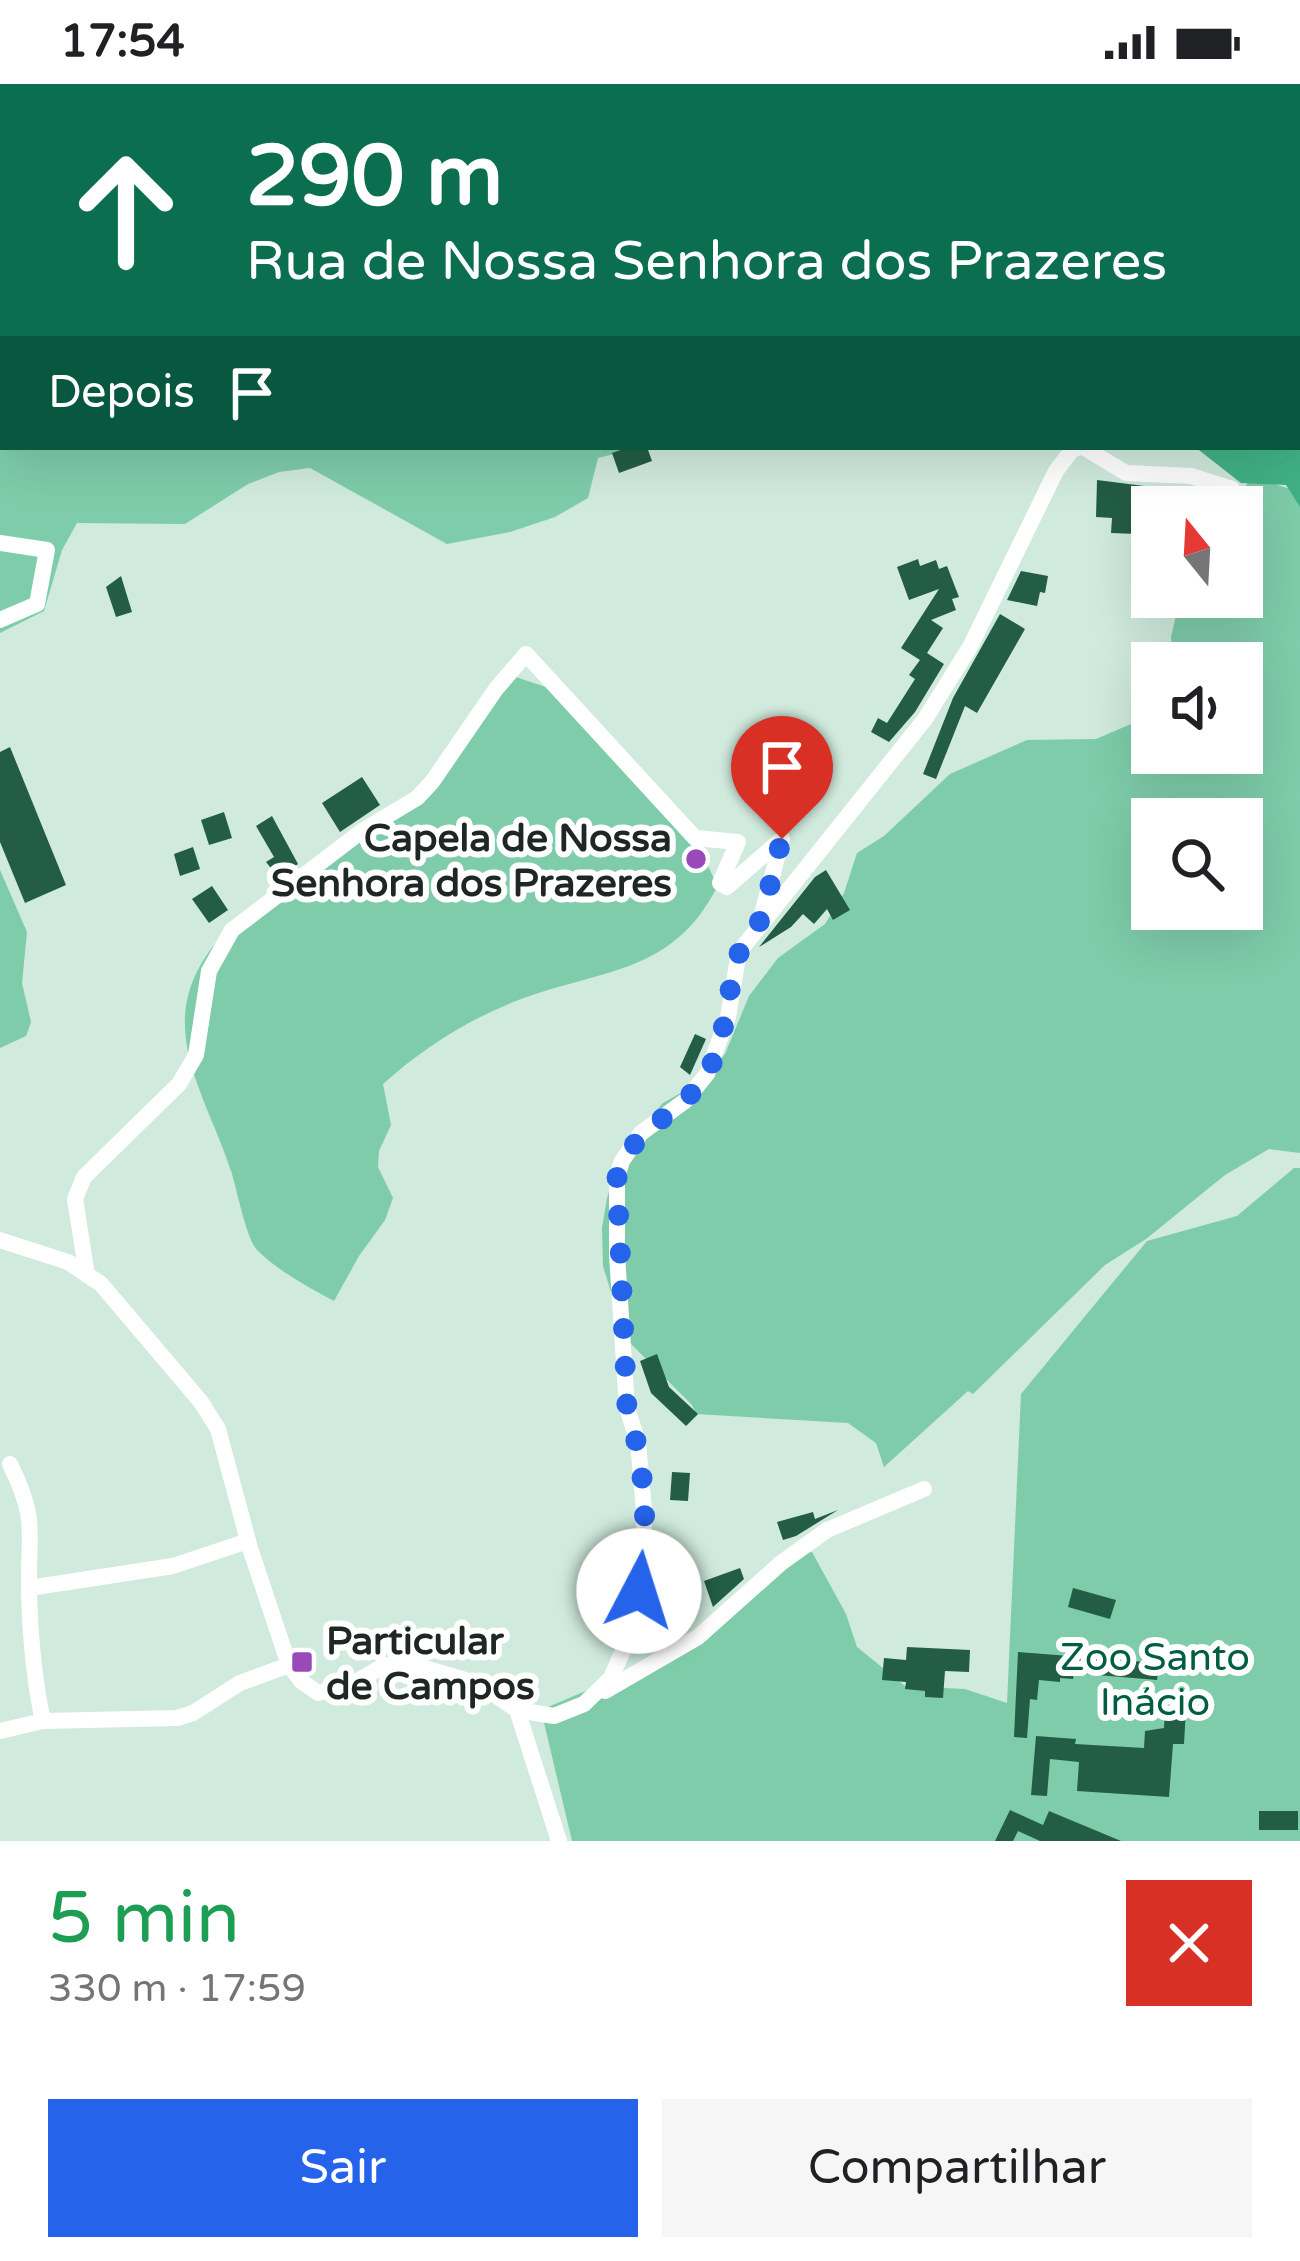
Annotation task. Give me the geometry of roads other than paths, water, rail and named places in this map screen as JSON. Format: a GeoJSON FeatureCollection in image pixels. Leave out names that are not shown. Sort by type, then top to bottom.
{"type":"FeatureCollection","features":[{"type":"Feature","properties":{"kind":"street"},"geometry":{"type":"LineString","coordinates":[[584,1704],[611,1678],[634,1625],[644,1558],[638,1442],[627,1408],[617,1177],[622,1161],[641,1132],[685,1101],[707,1074],[728,1017],[739,952],[925,718],[970,647],[1056,471],[1072,450]]}},
{"type":"Feature","properties":{"kind":"street"},"geometry":{"type":"LineString","coordinates":[[1087,450],[1126,473],[1191,476],[1225,486]]}},
{"type":"Feature","properties":{"kind":"street"},"geometry":{"type":"LineString","coordinates":[[0,543],[46,550],[37,604],[0,620]]}},
{"type":"Feature","properties":{"kind":"street"},"geometry":{"type":"LineString","coordinates":[[87,1275],[75,1199],[84,1177],[179,1084],[196,1055],[209,970],[232,930],[362,831],[416,798],[433,782],[496,689],[526,654],[695,838],[738,842],[720,883],[727,887],[782,839],[759,926]]}},
{"type":"Feature","properties":{"kind":"street"},"geometry":{"type":"LineString","coordinates":[[0,1240],[68,1262],[87,1275],[140,1327],[218,1429],[289,1665],[318,1693],[349,1686],[385,1666],[414,1666],[479,1684],[517,1710],[554,1715],[584,1704],[698,1637],[781,1563],[827,1530],[924,1489]]}},
{"type":"Feature","properties":{"kind":"street"},"geometry":{"type":"LineString","coordinates":[[10,1464],[26,1498],[34,1538],[29,1588],[44,1721]]}},
{"type":"Feature","properties":{"kind":"street"},"geometry":{"type":"LineString","coordinates":[[29,1588],[173,1565],[248,1541]]}},
{"type":"Feature","properties":{"kind":"street"},"geometry":{"type":"LineString","coordinates":[[0,1731],[44,1721],[177,1718],[240,1683],[289,1665]]}},
{"type":"Feature","properties":{"kind":"street"},"geometry":{"type":"LineString","coordinates":[[517,1710],[559,1841]]}},
{"type":"Feature","properties":{"kind":"place","name":"Capela de Nossa Senhora dos Prazeres"},"geometry":{"type":"Point","coordinates":[696,859]}},
{"type":"Feature","properties":{"kind":"place","name":"Particular de Campos"},"geometry":{"type":"Point","coordinates":[302,1662]}},
{"type":"Feature","properties":{"kind":"park label","name":"Zoo Santo Inácio"},"geometry":{"type":"Point","coordinates":[1155,1678]}}]}
